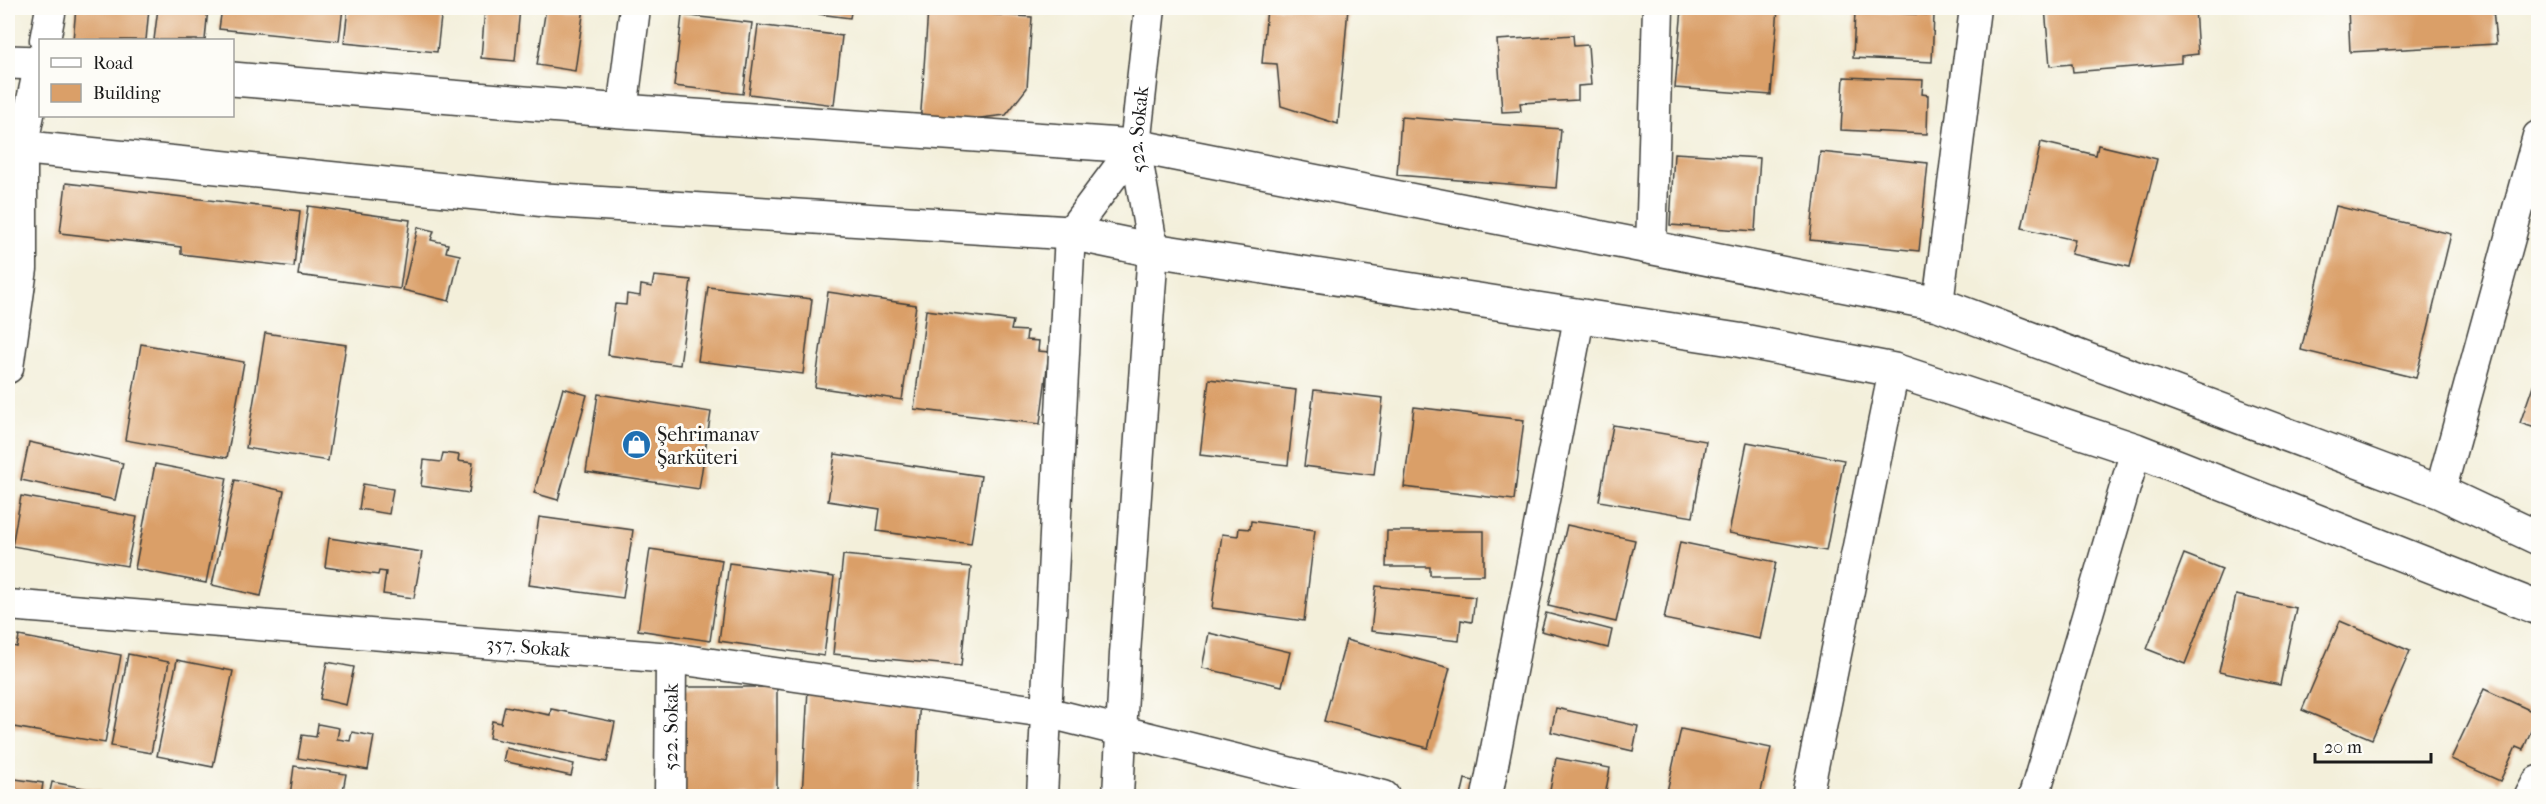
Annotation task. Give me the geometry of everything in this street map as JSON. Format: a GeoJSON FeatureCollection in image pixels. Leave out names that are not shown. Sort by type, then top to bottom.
{"type":"FeatureCollection","features":[{"type":"Feature","properties":{"kind":"street"},"geometry":{"type":"LineString","coordinates":[[45,39],[51,8]]}},
{"type":"Feature","properties":{"kind":"street"},"geometry":{"type":"LineString","coordinates":[[621,111],[635,8]]}},
{"type":"Feature","properties":{"kind":"street","name":"522. Sokak"},"geometry":{"type":"LineString","coordinates":[[1118,796],[1153,250],[1135,146],[1150,8]]}},
{"type":"Feature","properties":{"kind":"street"},"geometry":{"type":"LineString","coordinates":[[1651,248],[1658,8]]}},
{"type":"Feature","properties":{"kind":"street"},"geometry":{"type":"LineString","coordinates":[[1938,303],[1975,8]]}},
{"type":"Feature","properties":{"kind":"street"},"geometry":{"type":"LineString","coordinates":[[8,62],[39,63]]}},
{"type":"Feature","properties":{"kind":"street"},"geometry":{"type":"LineString","coordinates":[[8,368],[22,268],[15,147],[39,66]]}},
{"type":"Feature","properties":{"kind":"street"},"geometry":{"type":"LineString","coordinates":[[234,79],[621,111],[1135,146],[1938,303],[2440,492],[2538,538]]}},
{"type":"Feature","properties":{"kind":"street"},"geometry":{"type":"LineString","coordinates":[[2440,492],[2538,136]]}},
{"type":"Feature","properties":{"kind":"street"},"geometry":{"type":"LineString","coordinates":[[1042,796],[1070,233],[1135,146]]}},
{"type":"Feature","properties":{"kind":"street"},"geometry":{"type":"LineString","coordinates":[[15,147],[546,200],[1070,233],[1153,250],[1579,318],[1738,340],[1894,370],[2136,450],[2538,608]]}},
{"type":"Feature","properties":{"kind":"street"},"geometry":{"type":"LineString","coordinates":[[1487,796],[1579,318]]}},
{"type":"Feature","properties":{"kind":"street"},"geometry":{"type":"LineString","coordinates":[[1807,796],[1894,370]]}},
{"type":"Feature","properties":{"kind":"street"},"geometry":{"type":"LineString","coordinates":[[2034,796],[2136,450]]}},
{"type":"Feature","properties":{"kind":"street","name":"357. Sokak"},"geometry":{"type":"LineString","coordinates":[[8,605],[671,658],[1046,712],[1384,796]]}},
{"type":"Feature","properties":{"kind":"street","name":"522. Sokak"},"geometry":{"type":"LineString","coordinates":[[670,796],[671,658]]}},
{"type":"Feature","properties":{"kind":"street"},"geometry":{"type":"LineString","coordinates":[[2530,796],[2538,781]]}},
{"type":"Feature","properties":{"kind":"building"},"geometry":{"type":"Polygon","coordinates":[[[76,8],[149,8],[146,39],[73,39],[76,8]]]}},
{"type":"Feature","properties":{"kind":"building"},"geometry":{"type":"Polygon","coordinates":[[[158,8],[208,8],[205,39],[154,39],[158,8]]]}},
{"type":"Feature","properties":{"kind":"building"},"geometry":{"type":"Polygon","coordinates":[[[222,8],[343,8],[339,41],[219,29],[222,8]]]}},
{"type":"Feature","properties":{"kind":"building"},"geometry":{"type":"Polygon","coordinates":[[[348,8],[442,8],[437,52],[344,43],[348,8]]]}},
{"type":"Feature","properties":{"kind":"building"},"geometry":{"type":"Polygon","coordinates":[[[485,8],[520,8],[515,61],[481,58],[485,8]]]}},
{"type":"Feature","properties":{"kind":"building"},"geometry":{"type":"Polygon","coordinates":[[[546,8],[584,8],[575,71],[537,65],[546,8]]]}},
{"type":"Feature","properties":{"kind":"building"},"geometry":{"type":"Polygon","coordinates":[[[820,8],[851,12],[850,18],[819,14],[820,8]]]}},
{"type":"Feature","properties":{"kind":"building"},"geometry":{"type":"Polygon","coordinates":[[[1267,8],[1348,8],[1338,124],[1281,106],[1277,64],[1262,63],[1267,8]]]}},
{"type":"Feature","properties":{"kind":"building"},"geometry":{"type":"Polygon","coordinates":[[[1682,8],[1778,8],[1771,95],[1675,88],[1682,8]]]}},
{"type":"Feature","properties":{"kind":"building"},"geometry":{"type":"Polygon","coordinates":[[[2045,8],[2195,8],[2198,54],[2181,56],[2181,63],[2073,72],[2072,64],[2050,66],[2045,8]]]}},
{"type":"Feature","properties":{"kind":"building"},"geometry":{"type":"Polygon","coordinates":[[[2348,8],[2493,8],[2496,44],[2350,52],[2348,8]]]}},
{"type":"Feature","properties":{"kind":"building"},"geometry":{"type":"Polygon","coordinates":[[[928,10],[1032,17],[1027,88],[1006,115],[920,125],[928,10]]]}},
{"type":"Feature","properties":{"kind":"building"},"geometry":{"type":"Polygon","coordinates":[[[1855,11],[1934,15],[1932,62],[1853,58],[1855,11]]]}},
{"type":"Feature","properties":{"kind":"building"},"geometry":{"type":"Polygon","coordinates":[[[682,15],[752,23],[743,94],[674,86],[682,15]]]}},
{"type":"Feature","properties":{"kind":"building"},"geometry":{"type":"Polygon","coordinates":[[[758,25],[842,36],[834,105],[749,94],[758,25]]]}},
{"type":"Feature","properties":{"kind":"building"},"geometry":{"type":"Polygon","coordinates":[[[1573,35],[1574,46],[1588,45],[1591,85],[1578,86],[1578,100],[1520,103],[1521,111],[1502,112],[1497,40],[1573,35]]]}},
{"type":"Feature","properties":{"kind":"building"},"geometry":{"type":"Polygon","coordinates":[[[1844,77],[1923,80],[1922,94],[1928,95],[1927,134],[1841,130],[1844,77]]]}},
{"type":"Feature","properties":{"kind":"building"},"geometry":{"type":"Polygon","coordinates":[[[1401,117],[1561,129],[1556,188],[1397,175],[1401,117]]]}},
{"type":"Feature","properties":{"kind":"building"},"geometry":{"type":"Polygon","coordinates":[[[2041,142],[2096,155],[2098,145],[2157,159],[2130,267],[2071,254],[2075,240],[2022,228],[2041,142]]]}},
{"type":"Feature","properties":{"kind":"building"},"geometry":{"type":"Polygon","coordinates":[[[1820,152],[1928,163],[1919,251],[1810,240],[1820,152]]]}},
{"type":"Feature","properties":{"kind":"building"},"geometry":{"type":"Polygon","coordinates":[[[1674,153],[1760,158],[1755,231],[1670,225],[1674,153]]]}},
{"type":"Feature","properties":{"kind":"building"},"geometry":{"type":"Polygon","coordinates":[[[66,183],[300,211],[294,267],[181,254],[181,247],[60,233],[66,183]]]}},
{"type":"Feature","properties":{"kind":"building"},"geometry":{"type":"Polygon","coordinates":[[[308,206],[410,220],[400,289],[298,275],[308,206]]]}},
{"type":"Feature","properties":{"kind":"building"},"geometry":{"type":"Polygon","coordinates":[[[2336,206],[2451,234],[2416,378],[2301,350],[2336,206]]]}},
{"type":"Feature","properties":{"kind":"building"},"geometry":{"type":"Polygon","coordinates":[[[418,227],[434,231],[431,240],[448,244],[446,252],[460,255],[449,301],[403,290],[418,227]]]}},
{"type":"Feature","properties":{"kind":"building"},"geometry":{"type":"Polygon","coordinates":[[[654,276],[691,280],[680,365],[608,355],[615,304],[626,305],[627,294],[640,296],[641,285],[652,287],[654,276]]]}},
{"type":"Feature","properties":{"kind":"building"},"geometry":{"type":"Polygon","coordinates":[[[708,287],[812,299],[803,374],[698,361],[708,287]]]}},
{"type":"Feature","properties":{"kind":"building"},"geometry":{"type":"Polygon","coordinates":[[[828,292],[916,305],[902,400],[815,387],[828,292]]]}},
{"type":"Feature","properties":{"kind":"building"},"geometry":{"type":"Polygon","coordinates":[[[926,310],[1013,321],[1011,330],[1027,331],[1026,340],[1039,341],[1038,351],[1049,352],[1040,424],[914,409],[926,310]]]}},
{"type":"Feature","properties":{"kind":"building"},"geometry":{"type":"Polygon","coordinates":[[[265,333],[346,345],[328,461],[246,448],[265,333]]]}},
{"type":"Feature","properties":{"kind":"building"},"geometry":{"type":"Polygon","coordinates":[[[141,344],[244,362],[227,458],[125,440],[141,344]]]}},
{"type":"Feature","properties":{"kind":"building"},"geometry":{"type":"Polygon","coordinates":[[[2538,371],[2538,429],[2520,423],[2538,371]]]}},
{"type":"Feature","properties":{"kind":"building"},"geometry":{"type":"Polygon","coordinates":[[[1209,379],[1296,390],[1288,465],[1200,455],[1209,379]]]}},
{"type":"Feature","properties":{"kind":"building"},"geometry":{"type":"Polygon","coordinates":[[[563,388],[587,395],[558,500],[534,493],[563,388]]]}},
{"type":"Feature","properties":{"kind":"building"},"geometry":{"type":"Polygon","coordinates":[[[1314,390],[1383,398],[1374,475],[1304,466],[1314,390]]]}},
{"type":"Feature","properties":{"kind":"building"},"geometry":{"type":"Polygon","coordinates":[[[598,394],[711,412],[699,489],[586,472],[598,394]]]}},
{"type":"Feature","properties":{"kind":"building"},"geometry":{"type":"Polygon","coordinates":[[[1414,407],[1524,420],[1514,500],[1404,487],[1414,407]]]}},
{"type":"Feature","properties":{"kind":"building"},"geometry":{"type":"Polygon","coordinates":[[[1613,425],[1706,441],[1693,517],[1599,501],[1613,425]]]}},
{"type":"Feature","properties":{"kind":"building"},"geometry":{"type":"Polygon","coordinates":[[[29,442],[123,463],[115,500],[21,480],[29,442]]]}},
{"type":"Feature","properties":{"kind":"building"},"geometry":{"type":"Polygon","coordinates":[[[1747,442],[1844,460],[1826,551],[1729,533],[1747,442]]]}},
{"type":"Feature","properties":{"kind":"building"},"geometry":{"type":"Polygon","coordinates":[[[443,453],[459,455],[458,461],[473,463],[469,493],[421,486],[424,460],[441,462],[443,453]]]}},
{"type":"Feature","properties":{"kind":"building"},"geometry":{"type":"Polygon","coordinates":[[[835,454],[981,476],[971,544],[877,531],[880,509],[828,501],[835,454]]]}},
{"type":"Feature","properties":{"kind":"building"},"geometry":{"type":"Polygon","coordinates":[[[155,464],[227,478],[206,583],[135,569],[155,464]]]}},
{"type":"Feature","properties":{"kind":"building"},"geometry":{"type":"Polygon","coordinates":[[[235,480],[284,491],[261,596],[212,585],[235,480]]]}},
{"type":"Feature","properties":{"kind":"building"},"geometry":{"type":"Polygon","coordinates":[[[363,484],[393,489],[389,514],[359,509],[363,484]]]}},
{"type":"Feature","properties":{"kind":"building"},"geometry":{"type":"Polygon","coordinates":[[[21,496],[137,517],[127,566],[12,546],[21,496]]]}},
{"type":"Feature","properties":{"kind":"building"},"geometry":{"type":"Polygon","coordinates":[[[539,517],[633,530],[623,598],[529,585],[539,517]]]}},
{"type":"Feature","properties":{"kind":"building"},"geometry":{"type":"Polygon","coordinates":[[[1251,521],[1315,530],[1304,621],[1212,608],[1222,534],[1238,536],[1239,528],[1250,529],[1251,521]]]}},
{"type":"Feature","properties":{"kind":"building"},"geometry":{"type":"Polygon","coordinates":[[[1567,525],[1635,540],[1616,622],[1548,606],[1567,525]]]}},
{"type":"Feature","properties":{"kind":"building"},"geometry":{"type":"Polygon","coordinates":[[[1387,531],[1484,531],[1484,575],[1430,575],[1430,567],[1386,567],[1387,531]]]}},
{"type":"Feature","properties":{"kind":"building"},"geometry":{"type":"Polygon","coordinates":[[[329,538],[422,552],[414,598],[383,594],[386,572],[379,571],[378,575],[325,567],[329,538]]]}},
{"type":"Feature","properties":{"kind":"building"},"geometry":{"type":"Polygon","coordinates":[[[1680,542],[1776,562],[1760,639],[1664,619],[1680,542]]]}},
{"type":"Feature","properties":{"kind":"building"},"geometry":{"type":"Polygon","coordinates":[[[650,549],[722,560],[710,641],[638,630],[650,549]]]}},
{"type":"Feature","properties":{"kind":"building"},"geometry":{"type":"Polygon","coordinates":[[[2184,554],[2222,569],[2185,664],[2147,649],[2184,554]]]}},
{"type":"Feature","properties":{"kind":"building"},"geometry":{"type":"Polygon","coordinates":[[[843,555],[971,567],[961,666],[833,654],[843,555]]]}},
{"type":"Feature","properties":{"kind":"building"},"geometry":{"type":"Polygon","coordinates":[[[729,563],[834,577],[824,656],[719,641],[729,563]]]}},
{"type":"Feature","properties":{"kind":"building"},"geometry":{"type":"Polygon","coordinates":[[[1376,586],[1475,597],[1472,622],[1461,620],[1459,641],[1371,631],[1376,586]]]}},
{"type":"Feature","properties":{"kind":"building"},"geometry":{"type":"Polygon","coordinates":[[[2236,595],[2296,608],[2280,685],[2219,672],[2236,595]]]}},
{"type":"Feature","properties":{"kind":"building"},"geometry":{"type":"Polygon","coordinates":[[[1546,613],[1612,630],[1608,648],[1541,631],[1546,613]]]}},
{"type":"Feature","properties":{"kind":"building"},"geometry":{"type":"Polygon","coordinates":[[[2340,621],[2410,651],[2372,739],[2302,710],[2340,621]]]}},
{"type":"Feature","properties":{"kind":"building"},"geometry":{"type":"Polygon","coordinates":[[[1209,633],[1290,652],[1282,686],[1202,668],[1209,633]]]}},
{"type":"Feature","properties":{"kind":"building"},"geometry":{"type":"Polygon","coordinates":[[[19,636],[121,655],[105,743],[8,726],[8,645],[17,647],[19,636]]]}},
{"type":"Feature","properties":{"kind":"building"},"geometry":{"type":"Polygon","coordinates":[[[1346,640],[1450,668],[1428,748],[1324,721],[1346,640]]]}},
{"type":"Feature","properties":{"kind":"building"},"geometry":{"type":"Polygon","coordinates":[[[128,654],[169,662],[151,753],[111,746],[128,654]]]}},
{"type":"Feature","properties":{"kind":"building"},"geometry":{"type":"Polygon","coordinates":[[[177,660],[233,671],[213,767],[157,756],[177,660]]]}},
{"type":"Feature","properties":{"kind":"building"},"geometry":{"type":"Polygon","coordinates":[[[327,662],[354,667],[346,705],[320,699],[327,662]]]}},
{"type":"Feature","properties":{"kind":"building"},"geometry":{"type":"Polygon","coordinates":[[[680,687],[777,687],[777,796],[679,796],[680,687]]]}},
{"type":"Feature","properties":{"kind":"building"},"geometry":{"type":"Polygon","coordinates":[[[808,689],[920,695],[915,796],[802,796],[808,689]]]}},
{"type":"Feature","properties":{"kind":"building"},"geometry":{"type":"Polygon","coordinates":[[[2484,689],[2538,714],[2523,750],[2516,747],[2500,781],[2451,759],[2484,689]]]}},
{"type":"Feature","properties":{"kind":"building"},"geometry":{"type":"Polygon","coordinates":[[[505,706],[550,715],[551,709],[615,722],[607,762],[489,738],[492,721],[501,723],[505,706]]]}},
{"type":"Feature","properties":{"kind":"building"},"geometry":{"type":"Polygon","coordinates":[[[1556,708],[1638,726],[1633,751],[1551,732],[1556,708]]]}},
{"type":"Feature","properties":{"kind":"building"},"geometry":{"type":"Polygon","coordinates":[[[318,724],[339,728],[337,739],[350,741],[352,732],[374,736],[368,770],[298,758],[302,735],[316,737],[318,724]]]}},
{"type":"Feature","properties":{"kind":"building"},"geometry":{"type":"Polygon","coordinates":[[[1681,729],[1771,748],[1760,796],[1666,796],[1681,729]]]}},
{"type":"Feature","properties":{"kind":"building"},"geometry":{"type":"Polygon","coordinates":[[[506,748],[574,764],[571,776],[503,761],[506,748]]]}},
{"type":"Feature","properties":{"kind":"building"},"geometry":{"type":"Polygon","coordinates":[[[1556,758],[1610,768],[1605,796],[1549,796],[1556,758]]]}},
{"type":"Feature","properties":{"kind":"building"},"geometry":{"type":"Polygon","coordinates":[[[294,766],[346,774],[342,796],[290,796],[294,766]]]}},
{"type":"Feature","properties":{"kind":"building"},"geometry":{"type":"Polygon","coordinates":[[[8,778],[43,783],[41,796],[8,796],[8,778]]]}},
{"type":"Feature","properties":{"kind":"building"},"geometry":{"type":"Polygon","coordinates":[[[1465,779],[1483,783],[1480,796],[1461,796],[1465,779]]]}},
{"type":"Feature","properties":{"kind":"building"},"geometry":{"type":"Polygon","coordinates":[[[52,782],[100,791],[99,796],[49,796],[52,782]]]}},
{"type":"Feature","properties":{"kind":"place","name":"Şehrimanav Şarküteri"},"geometry":{"type":"Point","coordinates":[636,445]}}]}
